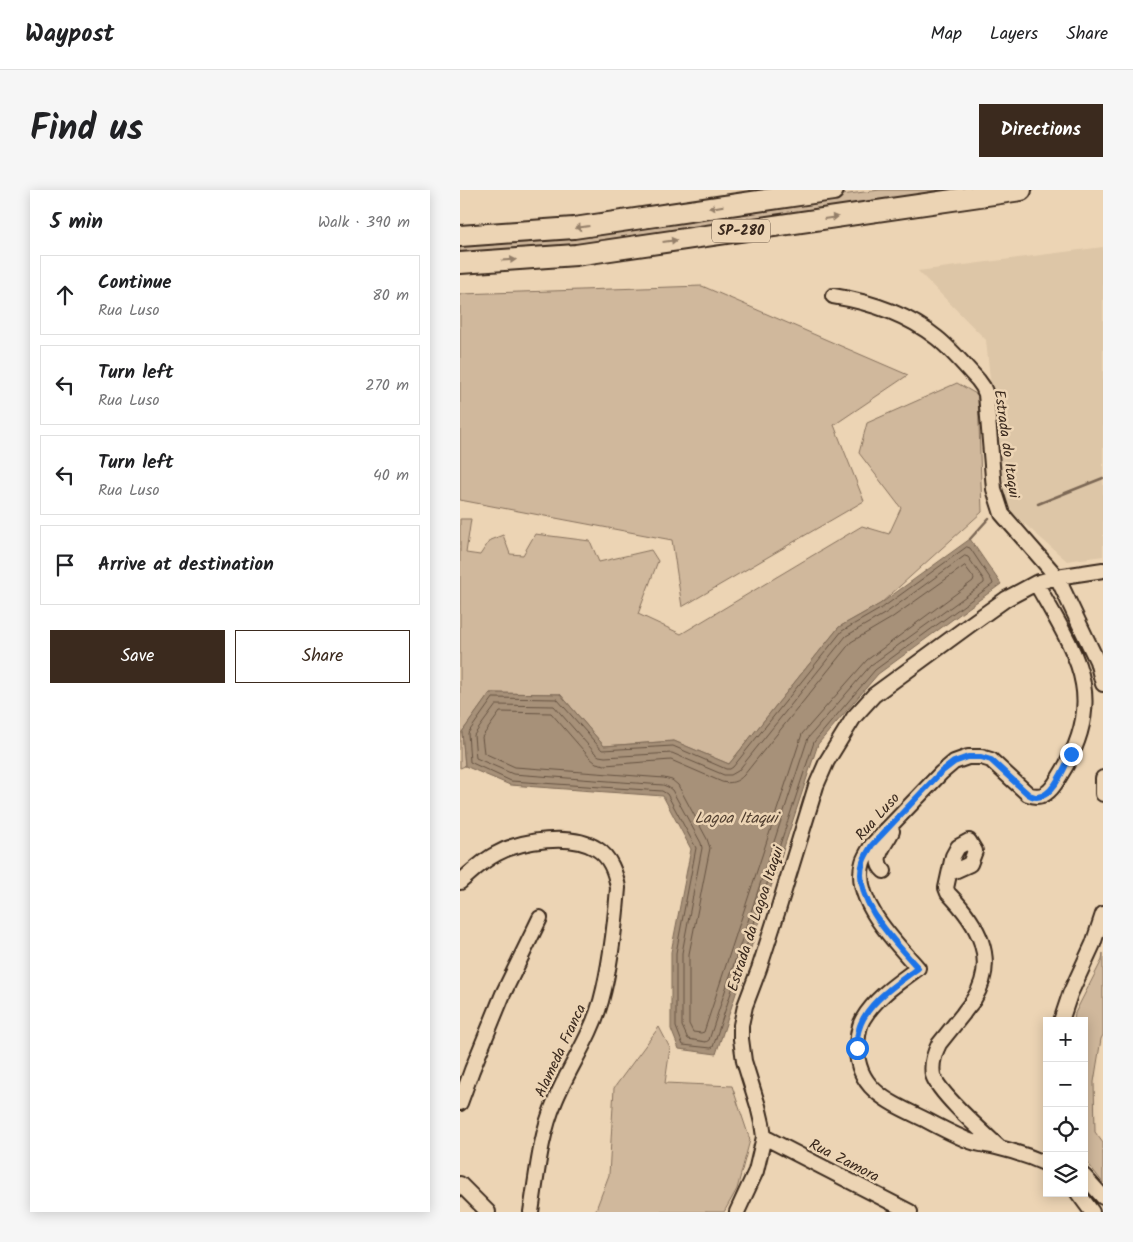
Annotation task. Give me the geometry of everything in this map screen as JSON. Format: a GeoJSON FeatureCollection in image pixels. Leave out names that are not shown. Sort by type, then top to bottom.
{"type":"FeatureCollection","features":[{"type":"Feature","properties":{"kind":"highway","name":"SP-280"},"geometry":{"type":"LineString","coordinates":[[460,236],[574,228],[774,195],[833,190]]}},
{"type":"Feature","properties":{"kind":"highway","name":"SP-280"},"geometry":{"type":"LineString","coordinates":[[460,263],[520,260],[584,253],[1021,190]]}},
{"type":"Feature","properties":{"kind":"street","name":"Estrada do Itaqui"},"geometry":{"type":"LineString","coordinates":[[833,296],[867,303],[911,320],[938,339],[978,380],[986,394],[994,489],[998,506],[1002,514],[1056,577],[1097,661],[1103,684]]}},
{"type":"Feature","properties":{"kind":"street","name":"Estrada da Lagoa Itaqui"},"geometry":{"type":"LineString","coordinates":[[737,1212],[756,1171],[764,1137],[758,1106],[744,1061],[741,1025],[745,1006],[778,910],[816,786],[827,761],[854,718],[874,695],[1006,599],[1036,583],[1056,577],[1103,570]]}},
{"type":"Feature","properties":{"kind":"street","name":"Rua Luso"},"geometry":{"type":"LineString","coordinates":[[1000,1148],[968,1141],[895,1105],[872,1088],[862,1075],[858,1062],[857,1048],[858,1030],[862,1020],[884,994],[918,968],[882,926],[871,908],[861,882],[862,863],[872,845],[941,772],[954,762],[968,757],[981,757],[991,760],[1028,794],[1035,797],[1046,793],[1060,776],[1082,725],[1083,684],[1070,646],[1036,583]]}},
{"type":"Feature","properties":{"kind":"street"},"geometry":{"type":"LineString","coordinates":[[1103,778],[1103,794]]}},
{"type":"Feature","properties":{"kind":"street"},"geometry":{"type":"LineString","coordinates":[[884,870],[879,864],[879,856],[897,818]]}},
{"type":"Feature","properties":{"kind":"street","name":"Alameda Franca"},"geometry":{"type":"LineString","coordinates":[[460,882],[481,863],[498,853],[526,843],[556,839],[572,841],[596,849],[604,856],[616,878],[618,888],[611,956],[601,1001],[592,1027],[555,1100],[546,1126],[539,1156],[531,1212]]}},
{"type":"Feature","properties":{"kind":"street"},"geometry":{"type":"LineString","coordinates":[[950,873],[946,888],[970,920],[980,938],[985,958],[985,970],[982,983],[974,999],[939,1044],[932,1068],[934,1076],[936,1082],[946,1095],[1000,1148],[1043,1163]]}},
{"type":"Feature","properties":{"kind":"street"},"geometry":{"type":"LineString","coordinates":[[1062,1017],[1070,994],[1093,944],[1103,914]]}},
{"type":"Feature","properties":{"kind":"street"},"geometry":{"type":"LineString","coordinates":[[460,1103],[503,994],[540,918]]}},
{"type":"Feature","properties":{"kind":"street","name":"Rua Zamora"},"geometry":{"type":"LineString","coordinates":[[764,1137],[910,1212]]}},
{"type":"Feature","properties":{"kind":"street"},"geometry":{"type":"LineString","coordinates":[[1088,1180],[1103,1197]]}},
{"type":"Feature","properties":{"kind":"street"},"geometry":{"type":"LineString","coordinates":[[460,1184],[488,1212]]}},
{"type":"Feature","properties":{"kind":"street"},"geometry":{"type":"LineString","coordinates":[[1081,1197],[1092,1212]]}},
{"type":"Feature","properties":{"kind":"shaded area"},"geometry":{"type":"Polygon","coordinates":[[[880,190],[970,190],[589,245],[460,256],[460,244],[880,190]]]}},
{"type":"Feature","properties":{"kind":"shaded area"},"geometry":{"type":"Polygon","coordinates":[[[1103,247],[1103,556],[1067,561],[1003,505],[986,340],[918,271],[1103,247]]]}},
{"type":"Feature","properties":{"kind":"shaded area"},"geometry":{"type":"Polygon","coordinates":[[[702,286],[908,375],[834,425],[864,501],[682,607],[672,540],[460,500],[460,294],[702,286]]]}},
{"type":"Feature","properties":{"kind":"shaded area"},"geometry":{"type":"Polygon","coordinates":[[[957,383],[978,395],[982,512],[880,604],[839,627],[729,764],[674,741],[604,746],[560,694],[490,693],[462,732],[465,766],[460,768],[460,519],[471,519],[466,553],[480,555],[490,540],[503,535],[510,554],[523,555],[535,534],[590,541],[599,562],[651,550],[658,561],[638,614],[681,634],[862,526],[889,534],[901,508],[859,453],[867,423],[957,383]]]}},
{"type":"Feature","properties":{"kind":"shaded area"},"geometry":{"type":"Polygon","coordinates":[[[1103,953],[1103,1035],[1094,1082],[1095,1132],[1103,1143],[1103,1183],[1088,1163],[1088,1017],[1074,1017],[1102,960],[1103,953]]]}},
{"type":"Feature","properties":{"kind":"shaded area"},"geometry":{"type":"Polygon","coordinates":[[[659,1027],[670,1048],[665,1083],[732,1086],[750,1140],[737,1189],[724,1212],[595,1212],[609,1175],[614,1088],[659,1027]]]}},
{"type":"Feature","properties":{"kind":"water","name":"Lagoa Itaqui"},"geometry":{"type":"Polygon","coordinates":[[[970,539],[1001,584],[878,674],[818,744],[716,1054],[679,1049],[671,1029],[671,952],[691,849],[663,796],[510,785],[465,766],[462,732],[490,693],[560,694],[604,746],[674,741],[729,764],[839,627],[880,604],[970,539]]]}},
{"type":"Feature","properties":{"kind":"waterway"},"geometry":{"type":"LineString","coordinates":[[1038,504],[1103,478]]}},
{"type":"Feature","properties":{"kind":"waterway"},"geometry":{"type":"LineString","coordinates":[[970,539],[989,518]]}},
{"type":"Feature","properties":{"kind":"route"},"geometry":{"type":"LineString","coordinates":[[857,1048],[858,1030],[862,1020],[872,1006],[884,994],[918,968],[882,926],[866,896],[861,882],[862,863],[872,845],[941,772],[954,762],[968,757],[981,757],[991,760],[1028,794],[1035,797],[1041,796],[1051,789],[1071,754]]}}]}
